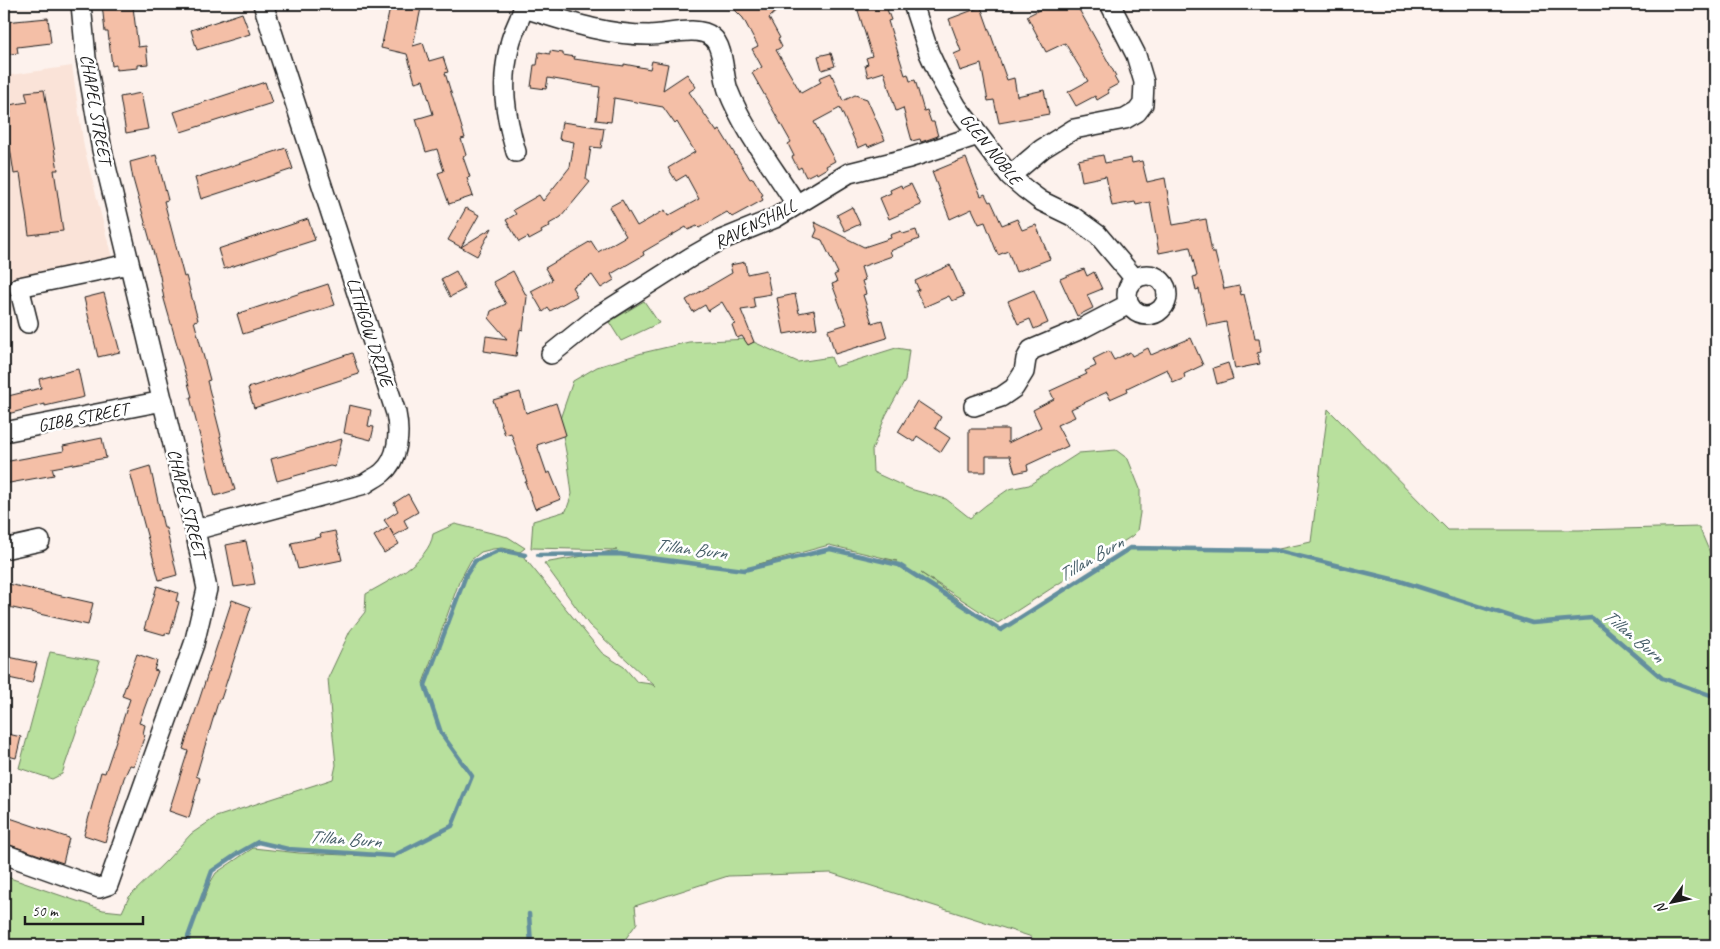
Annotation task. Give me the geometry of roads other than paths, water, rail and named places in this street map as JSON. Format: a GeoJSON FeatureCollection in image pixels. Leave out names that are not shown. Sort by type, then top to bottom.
{"type":"FeatureCollection","features":[{"type":"Feature","properties":{"kind":"street","name":"CHAPEL STREET"},"geometry":{"type":"LineString","coordinates":[[4,854],[100,888],[108,885],[196,635],[207,589],[195,530],[102,150],[86,58],[81,4]]}},
{"type":"Feature","properties":{"kind":"street","name":"LITHGOW DRIVE"},"geometry":{"type":"LineString","coordinates":[[195,530],[365,484],[384,472],[392,460],[396,450],[399,430],[396,413],[264,4]]}},
{"type":"Feature","properties":{"kind":"street","name":"GLEN NOBLE"},"geometry":{"type":"LineString","coordinates":[[913,4],[929,53],[942,81],[957,107],[1010,176],[1041,201],[1072,216],[1098,235],[1135,279]]}},
{"type":"Feature","properties":{"kind":"street"},"geometry":{"type":"LineString","coordinates":[[1010,176],[1042,149],[1074,129],[1125,119],[1136,112],[1143,104],[1144,82],[1136,55],[1110,4]]}},
{"type":"Feature","properties":{"kind":"street"},"geometry":{"type":"LineString","coordinates":[[516,152],[507,121],[504,82],[510,43],[524,6],[597,30],[624,34],[651,35],[699,31],[707,33],[714,38],[719,48],[728,88],[739,115],[796,204]]}},
{"type":"Feature","properties":{"kind":"street","name":"RAVENSHALL"},"geometry":{"type":"LineString","coordinates":[[552,354],[597,317],[690,257],[721,240],[776,218],[849,173],[909,158],[978,135]]}},
{"type":"Feature","properties":{"kind":"street"},"geometry":{"type":"LineString","coordinates":[[28,323],[19,287],[129,264]]}},
{"type":"Feature","properties":{"kind":"street"},"geometry":{"type":"LineString","coordinates":[[1148,275],[1160,279],[1167,290],[1166,303],[1157,313],[1151,315],[1138,313],[1129,304],[1128,290],[1135,279],[1148,275]]}},
{"type":"Feature","properties":{"kind":"street"},"geometry":{"type":"LineString","coordinates":[[974,406],[1001,397],[1014,388],[1024,372],[1026,359],[1031,350],[1081,329],[1129,304]]}},
{"type":"Feature","properties":{"kind":"street","name":"GIBB STREET"},"geometry":{"type":"LineString","coordinates":[[4,432],[163,401]]}},
{"type":"Feature","properties":{"kind":"street"},"geometry":{"type":"LineString","coordinates":[[4,549],[40,541]]}},
{"type":"Feature","properties":{"kind":"waterway","name":"Tillan Burn"},"geometry":{"type":"LineString","coordinates":[[538,555],[619,554],[744,570],[830,549],[899,565],[1001,630],[1130,548],[1274,550],[1400,581],[1532,623],[1592,618],[1662,678],[1716,697]]}},
{"type":"Feature","properties":{"kind":"waterway","name":"Tillan Burn"},"geometry":{"type":"LineString","coordinates":[[188,945],[188,937],[212,871],[258,842],[288,849],[393,856],[452,826],[472,776],[441,733],[425,685],[466,575],[475,561],[500,550],[525,555]]}},
{"type":"Feature","properties":{"kind":"waterway"},"geometry":{"type":"LineString","coordinates":[[529,914],[531,945]]}}]}
